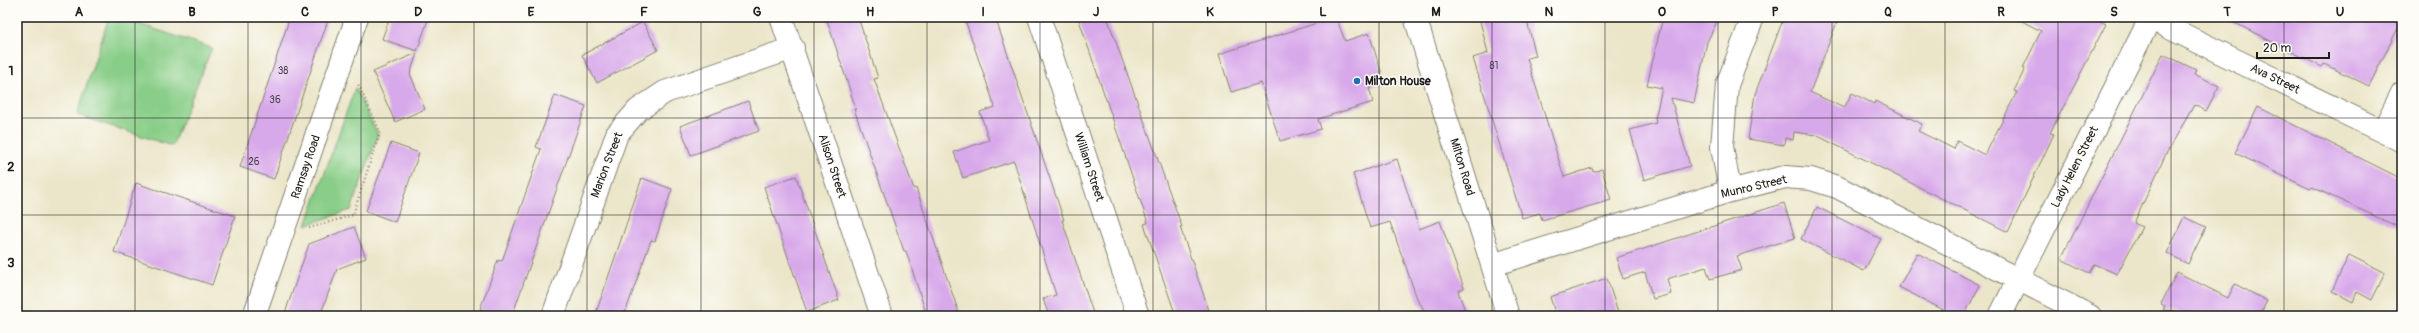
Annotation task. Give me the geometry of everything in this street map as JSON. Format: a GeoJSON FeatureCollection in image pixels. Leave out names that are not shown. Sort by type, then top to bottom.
{"type":"FeatureCollection","features":[{"type":"Feature","properties":{"kind":"street","name":"Ramsay Road"},"geometry":{"type":"LineString","coordinates":[[254,316],[283,236],[357,17]]}},
{"type":"Feature","properties":{"kind":"street","name":"Alison Street"},"geometry":{"type":"LineString","coordinates":[[782,17],[882,316]]}},
{"type":"Feature","properties":{"kind":"street","name":"William Street"},"geometry":{"type":"LineString","coordinates":[[1039,17],[1138,316]]}},
{"type":"Feature","properties":{"kind":"street","name":"Milton Road"},"geometry":{"type":"LineString","coordinates":[[1416,17],[1508,316]]}},
{"type":"Feature","properties":{"kind":"street"},"geometry":{"type":"LineString","coordinates":[[1730,191],[1722,147],[1727,85],[1753,17]]}},
{"type":"Feature","properties":{"kind":"street","name":"Ava Street"},"geometry":{"type":"LineString","coordinates":[[2149,17],[2402,141]]}},
{"type":"Feature","properties":{"kind":"street","name":"Lady Helen Street"},"geometry":{"type":"LineString","coordinates":[[2000,316],[2149,17]]}},
{"type":"Feature","properties":{"kind":"street","name":"Marion Street"},"geometry":{"type":"LineString","coordinates":[[553,316],[617,134],[638,110],[665,92],[793,48]]}},
{"type":"Feature","properties":{"kind":"street"},"geometry":{"type":"LineString","coordinates":[[2383,131],[2402,93]]}},
{"type":"Feature","properties":{"kind":"street","name":"Munro Street"},"geometry":{"type":"LineString","coordinates":[[1492,265],[1730,191],[1785,177],[1811,178],[1837,187],[2090,316]]}},
{"type":"Feature","properties":{"kind":"path"},"geometry":{"type":"LineString","coordinates":[[283,236],[353,214],[380,132],[344,55]]}},
{"type":"Feature","properties":{"kind":"green space"},"geometry":{"type":"Polygon","coordinates":[[[109,17],[118,17],[212,48],[172,146],[77,115],[109,17]]]}},
{"type":"Feature","properties":{"kind":"green space"},"geometry":{"type":"Polygon","coordinates":[[[355,88],[378,135],[351,210],[306,225],[355,88]]]}},
{"type":"Feature","properties":{"kind":"building"},"geometry":{"type":"Polygon","coordinates":[[[290,17],[329,17],[274,179],[240,167],[290,17]]]}},
{"type":"Feature","properties":{"kind":"building"},"geometry":{"type":"Polygon","coordinates":[[[390,17],[429,17],[417,51],[382,39],[390,17]]]}},
{"type":"Feature","properties":{"kind":"building"},"geometry":{"type":"Polygon","coordinates":[[[826,17],[858,17],[878,78],[874,79],[914,189],[916,188],[960,316],[927,316],[906,251],[904,251],[854,109],[856,109],[826,17]]]}},
{"type":"Feature","properties":{"kind":"building"},"geometry":{"type":"Polygon","coordinates":[[[964,17],[995,17],[1064,220],[1062,220],[1094,316],[1049,316],[1043,299],[1056,295],[1014,161],[963,178],[954,152],[989,140],[980,112],[995,107],[964,17]]]}},
{"type":"Feature","properties":{"kind":"building"},"geometry":{"type":"Polygon","coordinates":[[[1078,17],[1107,17],[1182,227],[1180,227],[1211,316],[1176,316],[1144,224],[1148,223],[1078,17]]]}},
{"type":"Feature","properties":{"kind":"building","name":"Milton House"},"geometry":{"type":"Polygon","coordinates":[[[1336,17],[1345,41],[1369,33],[1385,84],[1369,88],[1373,102],[1318,119],[1321,129],[1280,141],[1261,83],[1231,92],[1219,54],[1336,17]]]}},
{"type":"Feature","properties":{"kind":"building"},"geometry":{"type":"Polygon","coordinates":[[[1479,17],[1526,17],[1536,56],[1527,58],[1564,177],[1592,168],[1593,172],[1602,169],[1611,200],[1542,220],[1540,213],[1522,218],[1473,58],[1488,53],[1479,17]]]}},
{"type":"Feature","properties":{"kind":"building"},"geometry":{"type":"Polygon","coordinates":[[[1663,17],[1719,17],[1707,42],[1694,103],[1671,98],[1690,166],[1644,180],[1630,130],[1656,123],[1655,119],[1662,88],[1647,85],[1663,17]]]}},
{"type":"Feature","properties":{"kind":"building"},"geometry":{"type":"Polygon","coordinates":[[[1784,17],[1839,17],[1810,92],[1844,108],[1852,93],[1874,104],[1875,101],[1922,124],[1918,131],[1954,149],[1957,141],[1985,155],[2017,92],[2014,91],[2025,69],[2023,68],[2041,31],[2014,17],[2092,17],[2106,24],[2050,133],[2054,134],[2008,232],[1816,135],[1794,132],[1793,140],[1785,138],[1784,145],[1748,139],[1755,94],[1784,17]]]}},
{"type":"Feature","properties":{"kind":"building"},"geometry":{"type":"Polygon","coordinates":[[[2223,17],[2386,17],[2400,24],[2369,86],[2324,64],[2322,67],[2223,17]]]}},
{"type":"Feature","properties":{"kind":"building"},"geometry":{"type":"Polygon","coordinates":[[[643,22],[658,50],[597,83],[582,55],[643,22]]]}},
{"type":"Feature","properties":{"kind":"building"},"geometry":{"type":"Polygon","coordinates":[[[417,53],[410,74],[425,109],[395,122],[373,72],[417,53]]]}},
{"type":"Feature","properties":{"kind":"building"},"geometry":{"type":"Polygon","coordinates":[[[2163,54],[2196,70],[2194,74],[2219,86],[2206,111],[2194,105],[2165,156],[2134,223],[2142,227],[2117,274],[2094,264],[2089,273],[2061,259],[2163,54]]]}},
{"type":"Feature","properties":{"kind":"building"},"geometry":{"type":"Polygon","coordinates":[[[555,95],[586,106],[512,316],[498,316],[480,309],[498,260],[502,261],[541,149],[536,147],[555,95]]]}},
{"type":"Feature","properties":{"kind":"building"},"geometry":{"type":"Polygon","coordinates":[[[748,101],[759,131],[691,155],[680,126],[748,101]]]}},
{"type":"Feature","properties":{"kind":"building"},"geometry":{"type":"Polygon","coordinates":[[[2258,107],[2402,179],[2402,214],[2396,226],[2312,187],[2310,189],[2235,153],[2258,107]]]}},
{"type":"Feature","properties":{"kind":"building"},"geometry":{"type":"Polygon","coordinates":[[[391,143],[419,153],[395,222],[366,211],[391,143]]]}},
{"type":"Feature","properties":{"kind":"building"},"geometry":{"type":"Polygon","coordinates":[[[1397,159],[1419,229],[1440,221],[1464,288],[1458,291],[1467,316],[1426,316],[1421,304],[1419,304],[1390,222],[1370,228],[1353,174],[1397,159]]]}},
{"type":"Feature","properties":{"kind":"building"},"geometry":{"type":"Polygon","coordinates":[[[796,176],[839,300],[807,312],[764,187],[796,176]]]}},
{"type":"Feature","properties":{"kind":"building"},"geometry":{"type":"Polygon","coordinates":[[[642,178],[672,189],[655,241],[651,240],[624,316],[595,316],[642,178]]]}},
{"type":"Feature","properties":{"kind":"building"},"geometry":{"type":"Polygon","coordinates":[[[136,183],[235,216],[212,285],[114,252],[136,183]]]}},
{"type":"Feature","properties":{"kind":"building"},"geometry":{"type":"Polygon","coordinates":[[[1784,203],[1795,238],[1737,256],[1742,270],[1710,279],[1706,267],[1667,279],[1671,294],[1653,299],[1645,272],[1623,279],[1616,258],[1784,203]]]}},
{"type":"Feature","properties":{"kind":"building"},"geometry":{"type":"Polygon","coordinates":[[[1817,207],[1881,239],[1864,271],[1801,239],[1817,207]]]}},
{"type":"Feature","properties":{"kind":"building"},"geometry":{"type":"Polygon","coordinates":[[[2184,217],[2206,227],[2188,264],[2167,253],[2184,217]]]}},
{"type":"Feature","properties":{"kind":"building"},"geometry":{"type":"Polygon","coordinates":[[[354,227],[366,258],[337,269],[320,316],[284,316],[309,244],[354,227]]]}},
{"type":"Feature","properties":{"kind":"building"},"geometry":{"type":"Polygon","coordinates":[[[1917,253],[1980,285],[1964,316],[1955,316],[1899,287],[1917,253]]]}},
{"type":"Feature","properties":{"kind":"building"},"geometry":{"type":"Polygon","coordinates":[[[2349,255],[2385,273],[2372,300],[2357,292],[2353,302],[2332,291],[2349,255]]]}},
{"type":"Feature","properties":{"kind":"building"},"geometry":{"type":"Polygon","coordinates":[[[2177,272],[2228,298],[2235,284],[2267,301],[2260,315],[2263,316],[2185,316],[2175,311],[2163,310],[2165,306],[2161,304],[2177,272]]]}},
{"type":"Feature","properties":{"kind":"building"},"geometry":{"type":"Polygon","coordinates":[[[1607,278],[1619,316],[1556,316],[1550,297],[1607,278]]]}},
{"type":"Feature","properties":{"kind":"place","name":"Milton House"},"geometry":{"type":"Point","coordinates":[1357,81]}}]}
